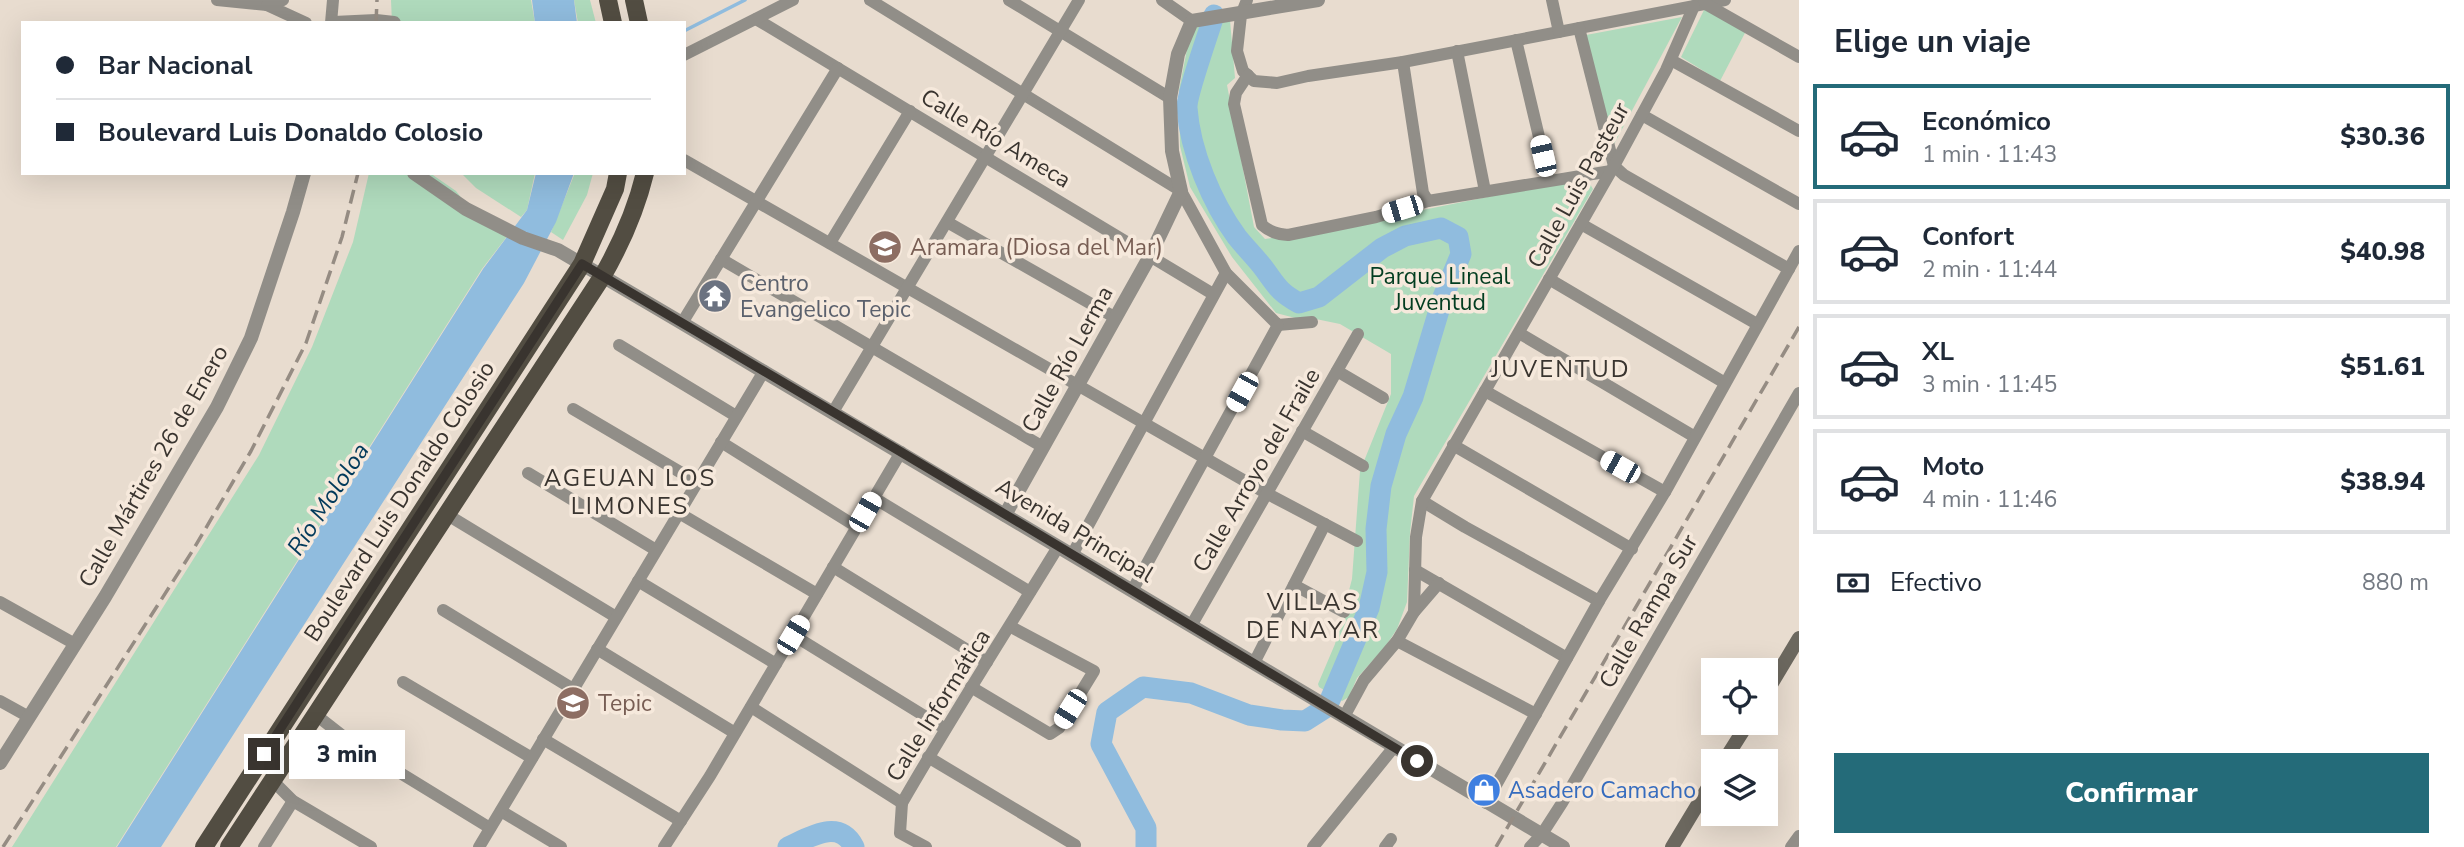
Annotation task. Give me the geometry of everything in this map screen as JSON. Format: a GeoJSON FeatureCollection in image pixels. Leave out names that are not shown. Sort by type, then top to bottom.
{"type":"FeatureCollection","features":[{"type":"Feature","properties":{"kind":"main road"},"geometry":{"type":"LineString","coordinates":[[608,0],[613,21]]}},
{"type":"Feature","properties":{"kind":"main road"},"geometry":{"type":"LineString","coordinates":[[634,0],[639,21]]}},
{"type":"Feature","properties":{"kind":"main road","name":"Boulevard Luis Donaldo Colosio"},"geometry":{"type":"LineString","coordinates":[[204,847],[582,264],[615,189],[618,175]]}},
{"type":"Feature","properties":{"kind":"main road","name":"Boulevard Luis Donaldo Colosio"},"geometry":{"type":"LineString","coordinates":[[229,847],[602,276],[629,224],[639,200],[645,175]]}},
{"type":"Feature","properties":{"kind":"main road"},"geometry":{"type":"LineString","coordinates":[[1778,673],[1799,638]]}},
{"type":"Feature","properties":{"kind":"main road"},"geometry":{"type":"LineString","coordinates":[[1672,847],[1701,799]]}},
{"type":"Feature","properties":{"kind":"street"},"geometry":{"type":"LineString","coordinates":[[217,0],[267,5],[302,21]]}},
{"type":"Feature","properties":{"kind":"street"},"geometry":{"type":"LineString","coordinates":[[267,5],[283,0]]}},
{"type":"Feature","properties":{"kind":"street"},"geometry":{"type":"LineString","coordinates":[[333,0],[333,21]]}},
{"type":"Feature","properties":{"kind":"street"},"geometry":{"type":"LineString","coordinates":[[686,54],[793,0]]}},
{"type":"Feature","properties":{"kind":"street"},"geometry":{"type":"LineString","coordinates":[[870,0],[1181,191]]}},
{"type":"Feature","properties":{"kind":"street"},"geometry":{"type":"LineString","coordinates":[[1009,0],[1170,98]]}},
{"type":"Feature","properties":{"kind":"street"},"geometry":{"type":"LineString","coordinates":[[833,412],[1079,0]]}},
{"type":"Feature","properties":{"kind":"street"},"geometry":{"type":"LineString","coordinates":[[1247,0],[1241,15],[1237,51],[1243,71],[1254,81],[1277,83],[1308,75],[1403,62],[1725,0]]}},
{"type":"Feature","properties":{"kind":"street"},"geometry":{"type":"LineString","coordinates":[[1164,1],[1192,22],[1318,0]]}},
{"type":"Feature","properties":{"kind":"street"},"geometry":{"type":"LineString","coordinates":[[1552,0],[1559,32]]}},
{"type":"Feature","properties":{"kind":"street"},"geometry":{"type":"LineString","coordinates":[[1699,5],[1799,57]]}},
{"type":"Feature","properties":{"kind":"street","name":"Calle Luis Pasteur"},"geometry":{"type":"LineString","coordinates":[[1415,612],[1416,537],[1422,501],[1613,168],[1699,5]]}},
{"type":"Feature","properties":{"kind":"street","name":"Calle Río Ameca"},"geometry":{"type":"LineString","coordinates":[[756,19],[1213,294]]}},
{"type":"Feature","properties":{"kind":"street"},"geometry":{"type":"LineString","coordinates":[[1192,22],[1178,54],[1170,98],[1172,151],[1181,191],[1226,273],[1278,326]]}},
{"type":"Feature","properties":{"kind":"street"},"geometry":{"type":"LineString","coordinates":[[1580,28],[1613,168]]}},
{"type":"Feature","properties":{"kind":"street"},"geometry":{"type":"LineString","coordinates":[[1516,40],[1549,179]]}},
{"type":"Feature","properties":{"kind":"street"},"geometry":{"type":"LineString","coordinates":[[1457,51],[1485,191]]}},
{"type":"Feature","properties":{"kind":"street"},"geometry":{"type":"LineString","coordinates":[[1671,60],[1799,131]]}},
{"type":"Feature","properties":{"kind":"street"},"geometry":{"type":"LineString","coordinates":[[1403,62],[1423,192],[1428,201]]}},
{"type":"Feature","properties":{"kind":"street"},"geometry":{"type":"LineString","coordinates":[[682,323],[838,68]]}},
{"type":"Feature","properties":{"kind":"street"},"geometry":{"type":"LineString","coordinates":[[1248,75],[1236,93],[1234,104],[1262,225],[1268,231],[1288,235],[1376,216],[1428,201],[1613,168],[1788,269]]}},
{"type":"Feature","properties":{"kind":"street"},"geometry":{"type":"LineString","coordinates":[[830,243],[910,111]]}},
{"type":"Feature","properties":{"kind":"street"},"geometry":{"type":"LineString","coordinates":[[1642,115],[1799,204]]}},
{"type":"Feature","properties":{"kind":"street"},"geometry":{"type":"LineString","coordinates":[[686,161],[1266,493],[1357,541]]}},
{"type":"Feature","properties":{"kind":"street","name":"Calle Mártires 26 de Enero"},"geometry":{"type":"LineString","coordinates":[[0,762],[75,644],[217,407],[251,338],[303,175]]}},
{"type":"Feature","properties":{"kind":"street","name":"Avenida Principal"},"geometry":{"type":"LineString","coordinates":[[417,175],[466,209],[582,264],[1563,847]]}},
{"type":"Feature","properties":{"kind":"street","name":"Calle Río Lerma"},"geometry":{"type":"LineString","coordinates":[[1005,515],[1150,256],[1181,191]]}},
{"type":"Feature","properties":{"kind":"street"},"geometry":{"type":"LineString","coordinates":[[947,222],[1116,318]]}},
{"type":"Feature","properties":{"kind":"street"},"geometry":{"type":"LineString","coordinates":[[1581,224],[1757,324]]}},
{"type":"Feature","properties":{"kind":"street"},"geometry":{"type":"LineString","coordinates":[[1486,803],[1599,601],[1665,492],[1799,251]]}},
{"type":"Feature","properties":{"kind":"street"},"geometry":{"type":"LineString","coordinates":[[721,259],[873,345],[1043,447]]}},
{"type":"Feature","properties":{"kind":"street"},"geometry":{"type":"LineString","coordinates":[[1072,555],[1226,273]]}},
{"type":"Feature","properties":{"kind":"street"},"geometry":{"type":"LineString","coordinates":[[1549,279],[1725,383]]}},
{"type":"Feature","properties":{"kind":"street"},"geometry":{"type":"LineString","coordinates":[[1278,326],[1312,322]]}},
{"type":"Feature","properties":{"kind":"street"},"geometry":{"type":"LineString","coordinates":[[1132,591],[1278,326]]}},
{"type":"Feature","properties":{"kind":"street"},"geometry":{"type":"LineString","coordinates":[[1519,333],[1695,438]]}},
{"type":"Feature","properties":{"kind":"street","name":"Calle Arroyo del Fraile"},"geometry":{"type":"LineString","coordinates":[[1191,626],[1358,334]]}},
{"type":"Feature","properties":{"kind":"street"},"geometry":{"type":"LineString","coordinates":[[619,345],[736,416]]}},
{"type":"Feature","properties":{"kind":"street"},"geometry":{"type":"LineString","coordinates":[[479,847],[764,371]]}},
{"type":"Feature","properties":{"kind":"street"},"geometry":{"type":"LineString","coordinates":[[1337,371],[1383,398]]}},
{"type":"Feature","properties":{"kind":"street"},"geometry":{"type":"LineString","coordinates":[[1485,391],[1665,492]]}},
{"type":"Feature","properties":{"kind":"street","name":"Calle Rampa Sur"},"geometry":{"type":"LineString","coordinates":[[1530,847],[1542,834],[1799,393]]}},
{"type":"Feature","properties":{"kind":"street"},"geometry":{"type":"LineString","coordinates":[[573,409],[697,482]]}},
{"type":"Feature","properties":{"kind":"street"},"geometry":{"type":"LineString","coordinates":[[1302,431],[1363,466]]}},
{"type":"Feature","properties":{"kind":"street"},"geometry":{"type":"LineString","coordinates":[[721,442],[857,527]]}},
{"type":"Feature","properties":{"kind":"street"},"geometry":{"type":"LineString","coordinates":[[1453,445],[1632,549]]}},
{"type":"Feature","properties":{"kind":"street"},"geometry":{"type":"LineString","coordinates":[[664,847],[736,733],[901,452]]}},
{"type":"Feature","properties":{"kind":"street"},"geometry":{"type":"LineString","coordinates":[[528,473],[656,551]]}},
{"type":"Feature","properties":{"kind":"street"},"geometry":{"type":"LineString","coordinates":[[874,498],[1030,592]]}},
{"type":"Feature","properties":{"kind":"street"},"geometry":{"type":"LineString","coordinates":[[1422,501],[1599,601]]}},
{"type":"Feature","properties":{"kind":"street"},"geometry":{"type":"LineString","coordinates":[[679,513],[817,594]]}},
{"type":"Feature","properties":{"kind":"street"},"geometry":{"type":"LineString","coordinates":[[446,514],[616,618]]}},
{"type":"Feature","properties":{"kind":"street"},"geometry":{"type":"LineString","coordinates":[[1254,663],[1325,524]]}},
{"type":"Feature","properties":{"kind":"street","name":"Calle Informática"},"geometry":{"type":"LineString","coordinates":[[751,707],[902,803],[944,728],[1058,547]]}},
{"type":"Feature","properties":{"kind":"street"},"geometry":{"type":"LineString","coordinates":[[833,566],[987,662]]}},
{"type":"Feature","properties":{"kind":"street"},"geometry":{"type":"LineString","coordinates":[[1415,570],[1567,658]]}},
{"type":"Feature","properties":{"kind":"street"},"geometry":{"type":"LineString","coordinates":[[638,581],[776,664]]}},
{"type":"Feature","properties":{"kind":"street"},"geometry":{"type":"LineString","coordinates":[[1341,716],[1364,680],[1397,641],[1415,612],[1439,583]]}},
{"type":"Feature","properties":{"kind":"street"},"geometry":{"type":"LineString","coordinates":[[1294,585],[1345,611]]}},
{"type":"Feature","properties":{"kind":"street"},"geometry":{"type":"LineString","coordinates":[[1,605],[75,644]]}},
{"type":"Feature","properties":{"kind":"street"},"geometry":{"type":"LineString","coordinates":[[443,610],[573,689]]}},
{"type":"Feature","properties":{"kind":"street"},"geometry":{"type":"LineString","coordinates":[[971,687],[1050,734],[1059,728],[1094,671],[1010,627]]}},
{"type":"Feature","properties":{"kind":"street"},"geometry":{"type":"LineString","coordinates":[[793,635],[944,728]]}},
{"type":"Feature","properties":{"kind":"street"},"geometry":{"type":"LineString","coordinates":[[1397,641],[1536,714]]}},
{"type":"Feature","properties":{"kind":"street"},"geometry":{"type":"LineString","coordinates":[[597,649],[736,733]]}},
{"type":"Feature","properties":{"kind":"street"},"geometry":{"type":"LineString","coordinates":[[403,682],[532,758]]}},
{"type":"Feature","properties":{"kind":"street"},"geometry":{"type":"LineString","coordinates":[[0,701],[29,717]]}},
{"type":"Feature","properties":{"kind":"street"},"geometry":{"type":"LineString","coordinates":[[316,715],[353,744],[491,828]]}},
{"type":"Feature","properties":{"kind":"street"},"geometry":{"type":"LineString","coordinates":[[543,739],[681,821]]}},
{"type":"Feature","properties":{"kind":"street"},"geometry":{"type":"LineString","coordinates":[[1320,845],[1394,747]]}},
{"type":"Feature","properties":{"kind":"street"},"geometry":{"type":"LineString","coordinates":[[928,757],[1075,845]]}},
{"type":"Feature","properties":{"kind":"street"},"geometry":{"type":"LineString","coordinates":[[272,781],[293,802],[371,847]]}},
{"type":"Feature","properties":{"kind":"street"},"geometry":{"type":"LineString","coordinates":[[264,847],[293,802]]}},
{"type":"Feature","properties":{"kind":"street"},"geometry":{"type":"LineString","coordinates":[[902,803],[900,833],[926,847]]}},
{"type":"Feature","properties":{"kind":"street"},"geometry":{"type":"LineString","coordinates":[[501,811],[561,847]]}},
{"type":"Feature","properties":{"kind":"street"},"geometry":{"type":"LineString","coordinates":[[1791,847],[1799,835]]}},
{"type":"Feature","properties":{"kind":"green space"},"geometry":{"type":"Polygon","coordinates":[[[391,0],[531,0],[535,21],[392,21],[391,0]]]}},
{"type":"Feature","properties":{"kind":"green space"},"geometry":{"type":"Polygon","coordinates":[[[574,0],[590,0],[595,21],[578,21],[574,0]]]}},
{"type":"Feature","properties":{"kind":"green space"},"geometry":{"type":"Polygon","coordinates":[[[1705,8],[1746,31],[1720,81],[1681,57],[1705,8]]]}},
{"type":"Feature","properties":{"kind":"green space"},"geometry":{"type":"Polygon","coordinates":[[[1682,17],[1612,148],[1586,35],[1682,17]]]}},
{"type":"Feature","properties":{"kind":"green space","name":"Parque Lineal Juventud"},"geometry":{"type":"Polygon","coordinates":[[[1230,20],[1235,78],[1227,85],[1254,227],[1265,239],[1318,231],[1582,178],[1587,179],[1593,189],[1414,496],[1407,602],[1397,629],[1357,678],[1349,697],[1342,701],[1318,684],[1335,644],[1352,579],[1360,471],[1391,394],[1391,354],[1340,324],[1311,318],[1303,320],[1276,313],[1232,257],[1190,187],[1180,146],[1179,90],[1192,24],[1230,20]]]}},
{"type":"Feature","properties":{"kind":"green space"},"geometry":{"type":"Polygon","coordinates":[[[369,175],[433,175],[456,191],[463,200],[512,230],[482,269],[116,847],[12,847],[259,455],[312,347],[353,242],[369,175]]]}},
{"type":"Feature","properties":{"kind":"green space"},"geometry":{"type":"Polygon","coordinates":[[[463,175],[535,175],[527,210],[521,217],[476,188],[463,175]]]}},
{"type":"Feature","properties":{"kind":"green space"},"geometry":{"type":"Polygon","coordinates":[[[574,175],[592,175],[587,195],[563,240],[551,232],[574,175]]]}},
{"type":"Feature","properties":{"kind":"water"},"geometry":{"type":"Polygon","coordinates":[[[532,0],[574,0],[577,21],[535,21],[532,0]]]}},
{"type":"Feature","properties":{"kind":"water"},"geometry":{"type":"Polygon","coordinates":[[[536,175],[573,175],[556,222],[524,283],[161,847],[117,847],[483,269],[527,210],[536,175]]]}},
{"type":"Feature","properties":{"kind":"waterway"},"geometry":{"type":"LineString","coordinates":[[686,30],[745,0]]}},
{"type":"Feature","properties":{"kind":"waterway"},"geometry":{"type":"LineString","coordinates":[[1146,847],[1146,828],[1101,744],[1107,712],[1143,687],[1191,693],[1249,715],[1282,720],[1305,721],[1327,707],[1369,608],[1377,572],[1376,529],[1381,486],[1396,434],[1413,397],[1443,297],[1461,254],[1458,237],[1441,228],[1405,236],[1382,248],[1319,297],[1299,303],[1281,291],[1237,237],[1219,209],[1193,142],[1188,101],[1214,15]]}},
{"type":"Feature","properties":{"kind":"waterway"},"geometry":{"type":"LineString","coordinates":[[788,847],[824,832],[840,833],[848,838],[854,847]]}},
{"type":"Feature","properties":{"kind":"railway"},"geometry":{"type":"LineString","coordinates":[[376,21],[377,0]]}},
{"type":"Feature","properties":{"kind":"railway"},"geometry":{"type":"LineString","coordinates":[[3,847],[193,550],[251,451],[306,343],[342,237],[358,175]]}},
{"type":"Feature","properties":{"kind":"railway"},"geometry":{"type":"LineString","coordinates":[[1496,847],[1799,327]]}},
{"type":"Feature","properties":{"kind":"place","name":"Aramara (Diosa del Mar)"},"geometry":{"type":"Point","coordinates":[885,247]}},
{"type":"Feature","properties":{"kind":"place","name":"Centro Evangelico Tepic"},"geometry":{"type":"Point","coordinates":[715,296]}},
{"type":"Feature","properties":{"kind":"place","name":"Tepic"},"geometry":{"type":"Point","coordinates":[573,703]}},
{"type":"Feature","properties":{"kind":"place","name":"Asadero Camacho"},"geometry":{"type":"Point","coordinates":[1484,790]}},
{"type":"Feature","properties":{"kind":"district","name":"JUVENTUD"},"geometry":{"type":"Point","coordinates":[1561,369]}},
{"type":"Feature","properties":{"kind":"district","name":"AGEUAN LOS LIMONES"},"geometry":{"type":"Point","coordinates":[630,492]}},
{"type":"Feature","properties":{"kind":"district","name":"VILLAS DE NAYAR"},"geometry":{"type":"Point","coordinates":[1313,616]}},
{"type":"Feature","properties":{"kind":"route"},"geometry":{"type":"LineString","coordinates":[[264,754],[582,264],[1417,761]]}},
{"type":"Feature","properties":{"kind":"water label","name":"Río Mololoa"},"geometry":{"type":"Point","coordinates":[328,499]}}]}
